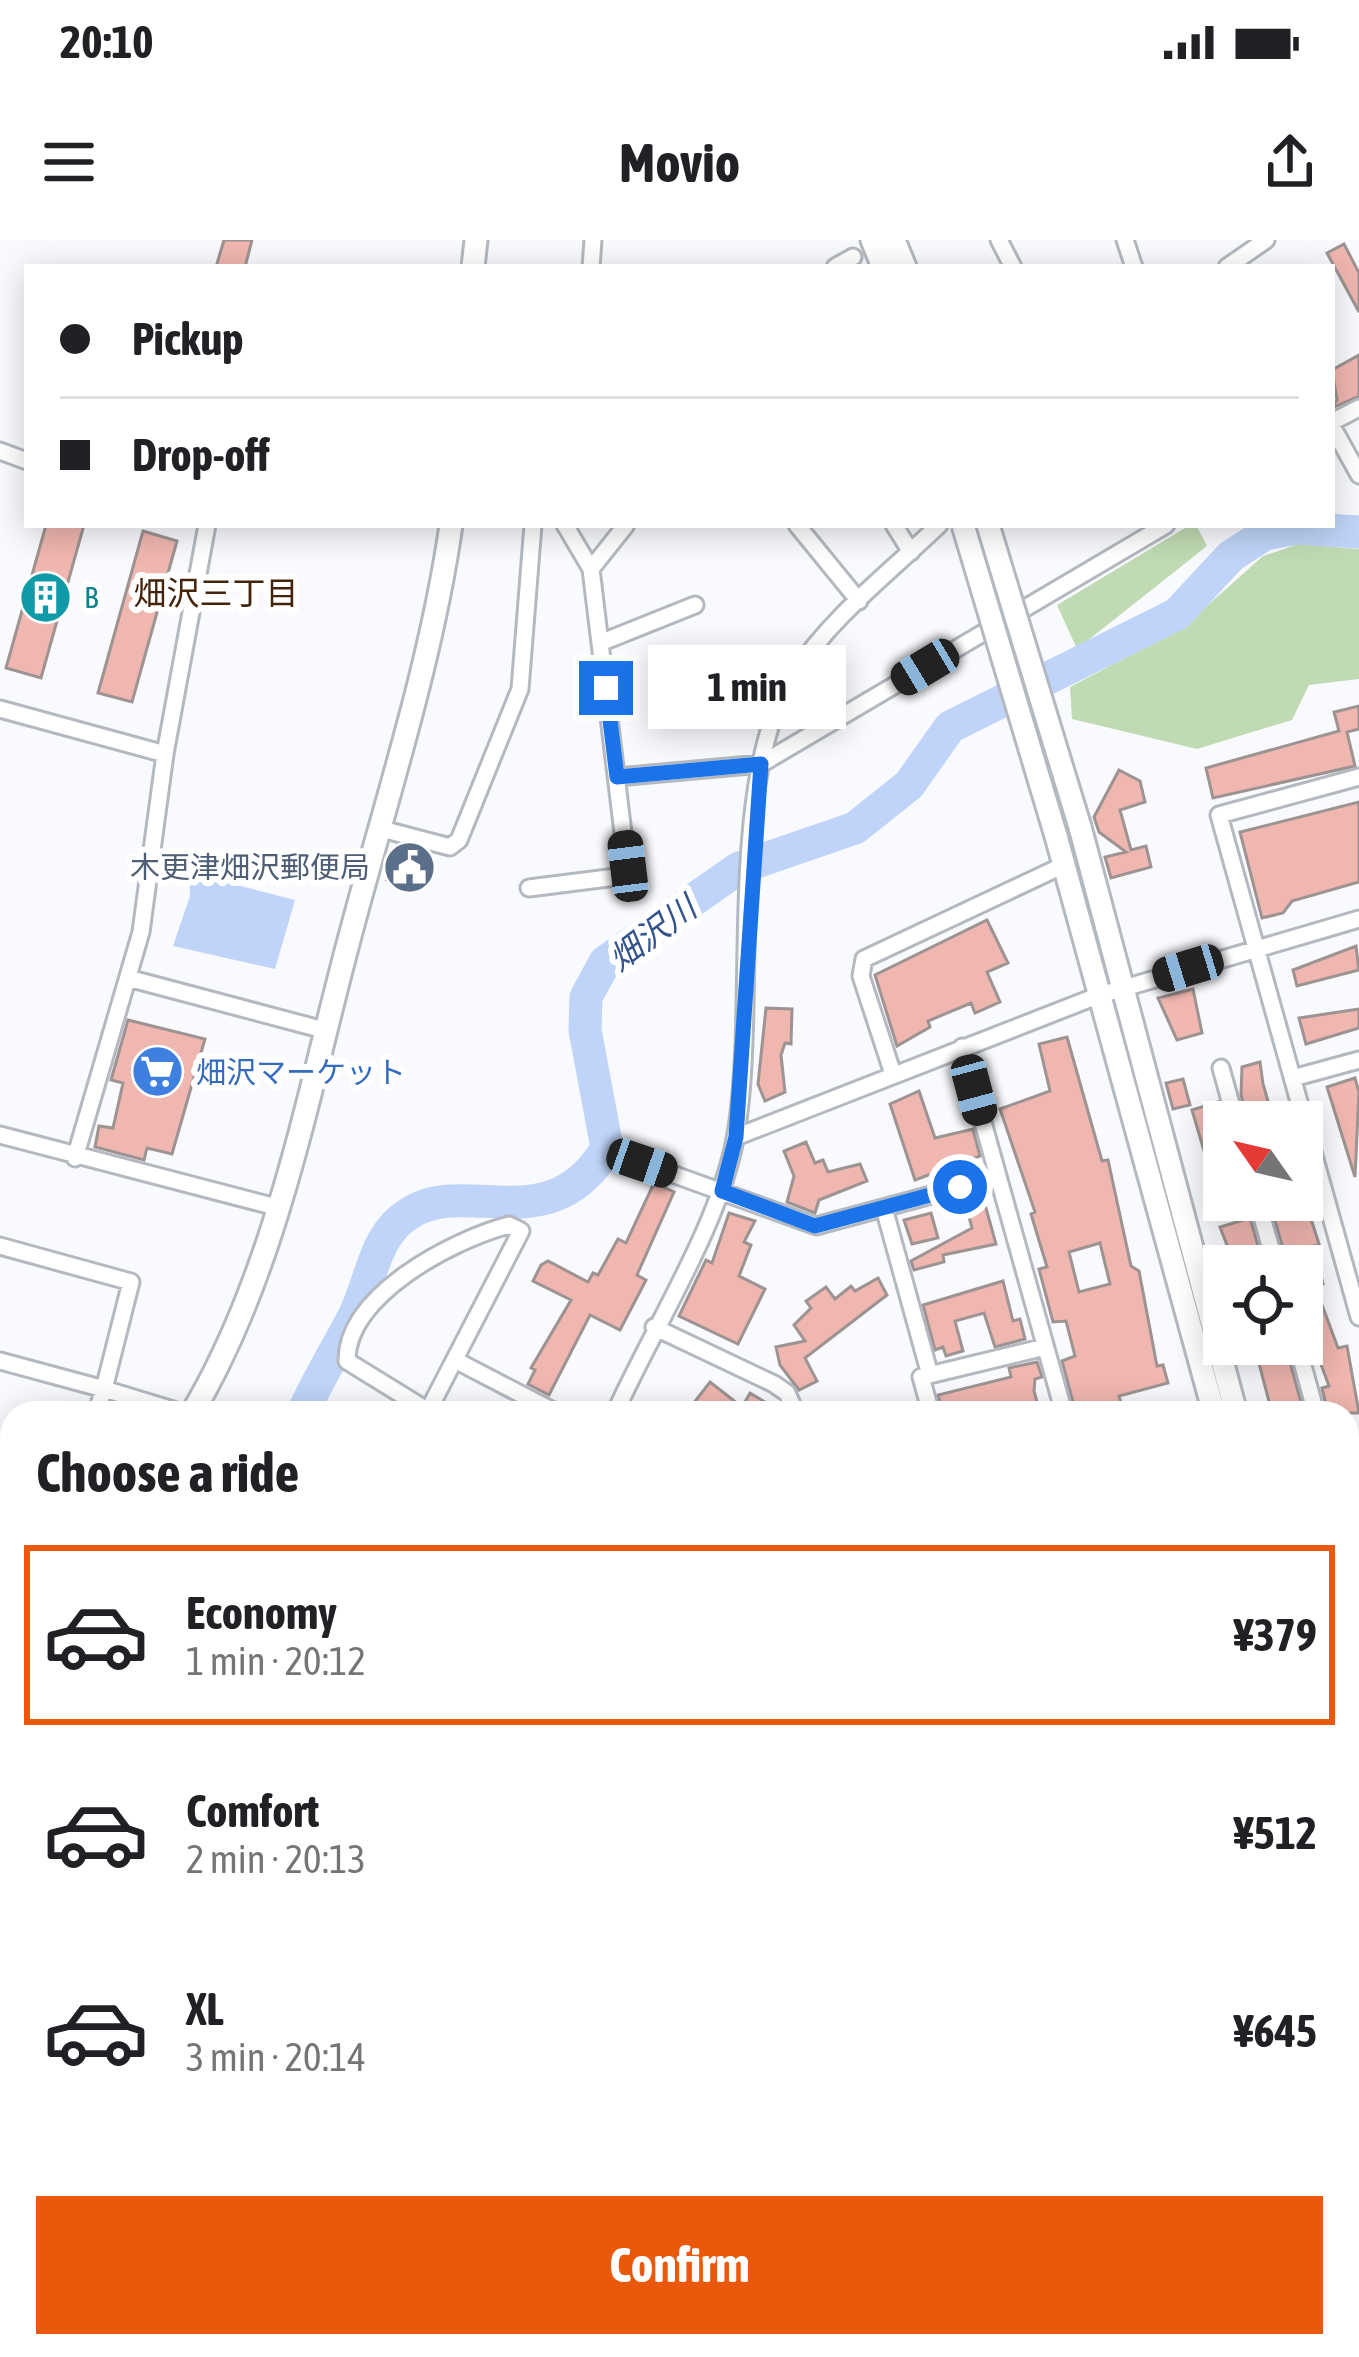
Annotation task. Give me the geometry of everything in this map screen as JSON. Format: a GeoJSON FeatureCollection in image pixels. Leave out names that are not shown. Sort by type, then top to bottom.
{"type":"FeatureCollection","features":[{"type":"Feature","properties":{"kind":"street"},"geometry":{"type":"LineString","coordinates":[[1246,262],[1266,240]]}},
{"type":"Feature","properties":{"kind":"street"},"geometry":{"type":"LineString","coordinates":[[841,264],[854,257]]}},
{"type":"Feature","properties":{"kind":"street"},"geometry":{"type":"LineString","coordinates":[[1335,431],[1359,475]]}},
{"type":"Feature","properties":{"kind":"street"},"geometry":{"type":"LineString","coordinates":[[75,1158],[141,932],[165,754],[206,528]]}},
{"type":"Feature","properties":{"kind":"street"},"geometry":{"type":"LineString","coordinates":[[195,1401],[238,1325],[276,1207],[431,630],[450,528]]}},
{"type":"Feature","properties":{"kind":"street"},"geometry":{"type":"LineString","coordinates":[[379,828],[450,847],[459,840],[520,689],[533,528]]}},
{"type":"Feature","properties":{"kind":"street"},"geometry":{"type":"LineString","coordinates":[[529,888],[624,871],[628,866],[591,569],[568,528]]}},
{"type":"Feature","properties":{"kind":"street"},"geometry":{"type":"LineString","coordinates":[[591,569],[624,528]]}},
{"type":"Feature","properties":{"kind":"street"},"geometry":{"type":"LineString","coordinates":[[799,528],[859,601]]}},
{"type":"Feature","properties":{"kind":"street"},"geometry":{"type":"LineString","coordinates":[[895,528],[911,552]]}},
{"type":"Feature","properties":{"kind":"street"},"geometry":{"type":"LineString","coordinates":[[620,1401],[722,1191],[736,1137],[761,764],[774,711],[817,642],[936,528]]}},
{"type":"Feature","properties":{"kind":"street"},"geometry":{"type":"LineString","coordinates":[[964,528],[1232,1401]]}},
{"type":"Feature","properties":{"kind":"street"},"geometry":{"type":"LineString","coordinates":[[989,528],[1080,827],[1108,993],[1211,1401]]}},
{"type":"Feature","properties":{"kind":"street"},"geometry":{"type":"LineString","coordinates":[[617,777],[761,764],[1161,528]]}},
{"type":"Feature","properties":{"kind":"street"},"geometry":{"type":"LineString","coordinates":[[600,643],[695,605]]}},
{"type":"Feature","properties":{"kind":"street"},"geometry":{"type":"LineString","coordinates":[[0,709],[165,754]]}},
{"type":"Feature","properties":{"kind":"street"},"geometry":{"type":"LineString","coordinates":[[1359,777],[1219,814],[1359,1317]]}},
{"type":"Feature","properties":{"kind":"street"},"geometry":{"type":"LineString","coordinates":[[893,1074],[861,976],[864,959],[1064,865]]}},
{"type":"Feature","properties":{"kind":"street"},"geometry":{"type":"LineString","coordinates":[[736,1137],[1108,993],[1359,919]]}},
{"type":"Feature","properties":{"kind":"street"},"geometry":{"type":"LineString","coordinates":[[128,978],[324,1030]]}},
{"type":"Feature","properties":{"kind":"street"},"geometry":{"type":"LineString","coordinates":[[962,1046],[1061,1401]]}},
{"type":"Feature","properties":{"kind":"street"},"geometry":{"type":"LineString","coordinates":[[1293,1078],[1359,1060]]}},
{"type":"Feature","properties":{"kind":"street"},"geometry":{"type":"LineString","coordinates":[[1221,1068],[1230,1101]]}},
{"type":"Feature","properties":{"kind":"street"},"geometry":{"type":"LineString","coordinates":[[0,1135],[276,1207]]}},
{"type":"Feature","properties":{"kind":"street"},"geometry":{"type":"LineString","coordinates":[[642,1163],[815,1226],[998,1177]]}},
{"type":"Feature","properties":{"kind":"street"},"geometry":{"type":"LineString","coordinates":[[884,1208],[930,1375]]}},
{"type":"Feature","properties":{"kind":"street"},"geometry":{"type":"LineString","coordinates":[[410,1401],[347,1361],[356,1324],[386,1285],[508,1225],[521,1231],[433,1401]]}},
{"type":"Feature","properties":{"kind":"street"},"geometry":{"type":"LineString","coordinates":[[0,1246],[131,1282],[100,1401]]}},
{"type":"Feature","properties":{"kind":"street"},"geometry":{"type":"LineString","coordinates":[[654,1327],[775,1384],[787,1401]]}},
{"type":"Feature","properties":{"kind":"street"},"geometry":{"type":"LineString","coordinates":[[928,1401],[921,1377],[1045,1347]]}},
{"type":"Feature","properties":{"kind":"street"},"geometry":{"type":"LineString","coordinates":[[455,1360],[534,1401]]}},
{"type":"Feature","properties":{"kind":"street"},"geometry":{"type":"LineString","coordinates":[[0,1361],[146,1401]]}},
{"type":"Feature","properties":{"kind":"street"},"geometry":{"type":"LineString","coordinates":[[1303,1365],[1313,1401]]}},
{"type":"Feature","properties":{"kind":"green space"},"geometry":{"type":"Polygon","coordinates":[[[1185,528],[1198,528],[1207,546],[1077,649],[1057,605],[1185,528]]]}},
{"type":"Feature","properties":{"kind":"green space"},"geometry":{"type":"Polygon","coordinates":[[[1299,544],[1359,549],[1359,679],[1309,685],[1292,720],[1197,749],[1072,719],[1070,687],[1182,628],[1263,556],[1299,544]]]}},
{"type":"Feature","properties":{"kind":"water"},"geometry":{"type":"Polygon","coordinates":[[[189,873],[295,900],[275,969],[173,946],[190,896],[189,873]]]}},
{"type":"Feature","properties":{"kind":"building"},"geometry":{"type":"Polygon","coordinates":[[[224,240],[252,240],[246,264],[217,264],[224,240]]]}},
{"type":"Feature","properties":{"kind":"building"},"geometry":{"type":"Polygon","coordinates":[[[1344,244],[1359,273],[1359,312],[1335,264],[1327,253],[1344,244]]]}},
{"type":"Feature","properties":{"kind":"building"},"geometry":{"type":"Polygon","coordinates":[[[1359,355],[1359,396],[1335,407],[1337,400],[1335,368],[1359,355]]]}},
{"type":"Feature","properties":{"kind":"building","name":"B"},"geometry":{"type":"Polygon","coordinates":[[[45,528],[83,528],[41,678],[6,668],[45,528]]]}},
{"type":"Feature","properties":{"kind":"building"},"geometry":{"type":"Polygon","coordinates":[[[143,531],[177,541],[132,702],[98,693],[143,531]]]}},
{"type":"Feature","properties":{"kind":"building"},"geometry":{"type":"Polygon","coordinates":[[[1359,706],[1359,729],[1347,732],[1355,766],[1213,798],[1206,768],[1339,731],[1334,712],[1359,706]]]}},
{"type":"Feature","properties":{"kind":"building"},"geometry":{"type":"Polygon","coordinates":[[[1119,770],[1140,781],[1145,802],[1120,810],[1131,850],[1146,846],[1151,867],[1111,878],[1105,857],[1126,852],[1099,832],[1094,817],[1119,770]]]}},
{"type":"Feature","properties":{"kind":"building"},"geometry":{"type":"Polygon","coordinates":[[[1359,802],[1359,882],[1292,901],[1283,913],[1262,918],[1240,832],[1359,802]]]}},
{"type":"Feature","properties":{"kind":"building"},"geometry":{"type":"Polygon","coordinates":[[[397,846],[430,856],[420,888],[387,880],[397,846]]]}},
{"type":"Feature","properties":{"kind":"building"},"geometry":{"type":"Polygon","coordinates":[[[987,920],[1008,963],[987,972],[1000,1002],[975,1013],[971,1003],[928,1021],[930,1027],[897,1046],[875,975],[987,920]]]}},
{"type":"Feature","properties":{"kind":"building"},"geometry":{"type":"Polygon","coordinates":[[[1356,946],[1359,970],[1297,986],[1293,970],[1356,946]]]}},
{"type":"Feature","properties":{"kind":"building"},"geometry":{"type":"Polygon","coordinates":[[[1193,989],[1202,1033],[1177,1040],[1158,998],[1193,989]]]}},
{"type":"Feature","properties":{"kind":"building"},"geometry":{"type":"Polygon","coordinates":[[[766,1008],[792,1009],[791,1044],[785,1043],[781,1055],[785,1092],[765,1101],[758,1084],[766,1008]]]}},
{"type":"Feature","properties":{"kind":"building"},"geometry":{"type":"Polygon","coordinates":[[[1359,1009],[1359,1028],[1306,1044],[1299,1018],[1359,1009]]]}},
{"type":"Feature","properties":{"kind":"building"},"geometry":{"type":"Polygon","coordinates":[[[128,1020],[205,1039],[172,1154],[147,1148],[144,1160],[95,1147],[99,1126],[113,1128],[123,1083],[111,1080],[128,1020]]]}},
{"type":"Feature","properties":{"kind":"building"},"geometry":{"type":"Polygon","coordinates":[[[1067,1037],[1102,1161],[1108,1160],[1131,1266],[1139,1271],[1157,1366],[1163,1365],[1168,1383],[1119,1396],[1120,1401],[1073,1401],[1062,1361],[1075,1356],[1066,1321],[1053,1322],[1039,1269],[1047,1267],[1031,1214],[1035,1212],[1000,1109],[1050,1091],[1039,1044],[1067,1037]],[[1100,1243],[1069,1252],[1079,1292],[1110,1284],[1100,1243]]]}},
{"type":"Feature","properties":{"kind":"building"},"geometry":{"type":"Polygon","coordinates":[[[1260,1062],[1268,1101],[1243,1101],[1242,1067],[1260,1062]]]}},
{"type":"Feature","properties":{"kind":"building"},"geometry":{"type":"Polygon","coordinates":[[[1355,1078],[1359,1092],[1355,1177],[1327,1087],[1355,1078]]]}},
{"type":"Feature","properties":{"kind":"building"},"geometry":{"type":"Polygon","coordinates":[[[1183,1079],[1190,1105],[1173,1109],[1166,1083],[1183,1079]]]}},
{"type":"Feature","properties":{"kind":"building"},"geometry":{"type":"Polygon","coordinates":[[[919,1091],[935,1138],[973,1129],[980,1156],[915,1180],[890,1104],[919,1091]]]}},
{"type":"Feature","properties":{"kind":"building"},"geometry":{"type":"Polygon","coordinates":[[[1203,1107],[1203,1147],[1192,1110],[1203,1107]]]}},
{"type":"Feature","properties":{"kind":"building"},"geometry":{"type":"Polygon","coordinates":[[[806,1142],[815,1163],[823,1160],[828,1172],[860,1164],[867,1181],[819,1200],[815,1213],[787,1202],[794,1176],[784,1151],[806,1142]]]}},
{"type":"Feature","properties":{"kind":"building"},"geometry":{"type":"Polygon","coordinates":[[[654,1183],[674,1192],[637,1275],[646,1280],[620,1330],[590,1315],[549,1395],[528,1384],[535,1370],[531,1368],[571,1300],[533,1281],[541,1265],[548,1261],[588,1282],[593,1273],[598,1275],[618,1239],[626,1243],[654,1183]]]}},
{"type":"Feature","properties":{"kind":"building"},"geometry":{"type":"Polygon","coordinates":[[[984,1201],[996,1244],[943,1255],[944,1262],[914,1270],[911,1261],[972,1228],[966,1206],[984,1201]]]}},
{"type":"Feature","properties":{"kind":"building"},"geometry":{"type":"Polygon","coordinates":[[[729,1213],[755,1221],[744,1242],[751,1245],[739,1276],[765,1289],[738,1344],[679,1316],[706,1260],[712,1263],[729,1213]]]}},
{"type":"Feature","properties":{"kind":"building"},"geometry":{"type":"Polygon","coordinates":[[[931,1213],[938,1238],[912,1244],[904,1220],[931,1213]]]}},
{"type":"Feature","properties":{"kind":"building"},"geometry":{"type":"Polygon","coordinates":[[[1251,1221],[1258,1245],[1227,1245],[1220,1227],[1251,1221]]]}},
{"type":"Feature","properties":{"kind":"building"},"geometry":{"type":"Polygon","coordinates":[[[1275,1221],[1312,1221],[1319,1244],[1282,1245],[1275,1221]]]}},
{"type":"Feature","properties":{"kind":"building"},"geometry":{"type":"Polygon","coordinates":[[[878,1278],[887,1295],[805,1358],[817,1381],[799,1390],[780,1365],[776,1347],[805,1341],[794,1325],[811,1308],[806,1301],[826,1287],[835,1299],[851,1286],[855,1291],[878,1278]]]}},
{"type":"Feature","properties":{"kind":"building"},"geometry":{"type":"Polygon","coordinates":[[[1003,1281],[1013,1321],[1020,1319],[1025,1339],[995,1347],[984,1313],[955,1321],[963,1351],[946,1356],[943,1347],[935,1350],[923,1305],[1003,1281]]]}},
{"type":"Feature","properties":{"kind":"building"},"geometry":{"type":"Polygon","coordinates":[[[1323,1308],[1338,1348],[1347,1346],[1357,1401],[1325,1401],[1322,1388],[1329,1386],[1321,1365],[1323,1308]]]}},
{"type":"Feature","properties":{"kind":"building"},"geometry":{"type":"Polygon","coordinates":[[[1037,1362],[1042,1377],[1035,1379],[1037,1401],[940,1401],[938,1395],[1011,1377],[1009,1368],[1037,1362]]]}},
{"type":"Feature","properties":{"kind":"building"},"geometry":{"type":"Polygon","coordinates":[[[1259,1365],[1291,1365],[1301,1401],[1269,1401],[1259,1365]]]}},
{"type":"Feature","properties":{"kind":"building"},"geometry":{"type":"Polygon","coordinates":[[[710,1382],[734,1401],[695,1401],[710,1382]]]}},
{"type":"Feature","properties":{"kind":"waterway","name":"畑沢川"},"geometry":{"type":"LineString","coordinates":[[309,1401],[354,1316],[381,1246],[398,1222],[433,1203],[535,1201],[560,1193],[585,1177],[607,1148],[585,1030],[586,997],[605,962],[739,868],[855,828],[909,785],[950,727],[1177,614],[1231,556],[1265,534],[1297,528]]}},
{"type":"Feature","properties":{"kind":"waterway","name":"畑沢川"},"geometry":{"type":"LineString","coordinates":[[1297,528],[1359,532]]}},
{"type":"Feature","properties":{"kind":"place","name":"B"},"geometry":{"type":"Point","coordinates":[45,597]}},
{"type":"Feature","properties":{"kind":"place","name":"木更津畑沢郵便局"},"geometry":{"type":"Point","coordinates":[409,867]}},
{"type":"Feature","properties":{"kind":"place","name":"畑沢マーケット"},"geometry":{"type":"Point","coordinates":[157,1072]}},
{"type":"Feature","properties":{"kind":"district","name":"畑沢三丁目"},"geometry":{"type":"Point","coordinates":[216,593]}},
{"type":"Feature","properties":{"kind":"route"},"geometry":{"type":"LineString","coordinates":[[606,688],[617,777],[761,764],[736,1137],[722,1191],[815,1226],[960,1187]]}}]}
